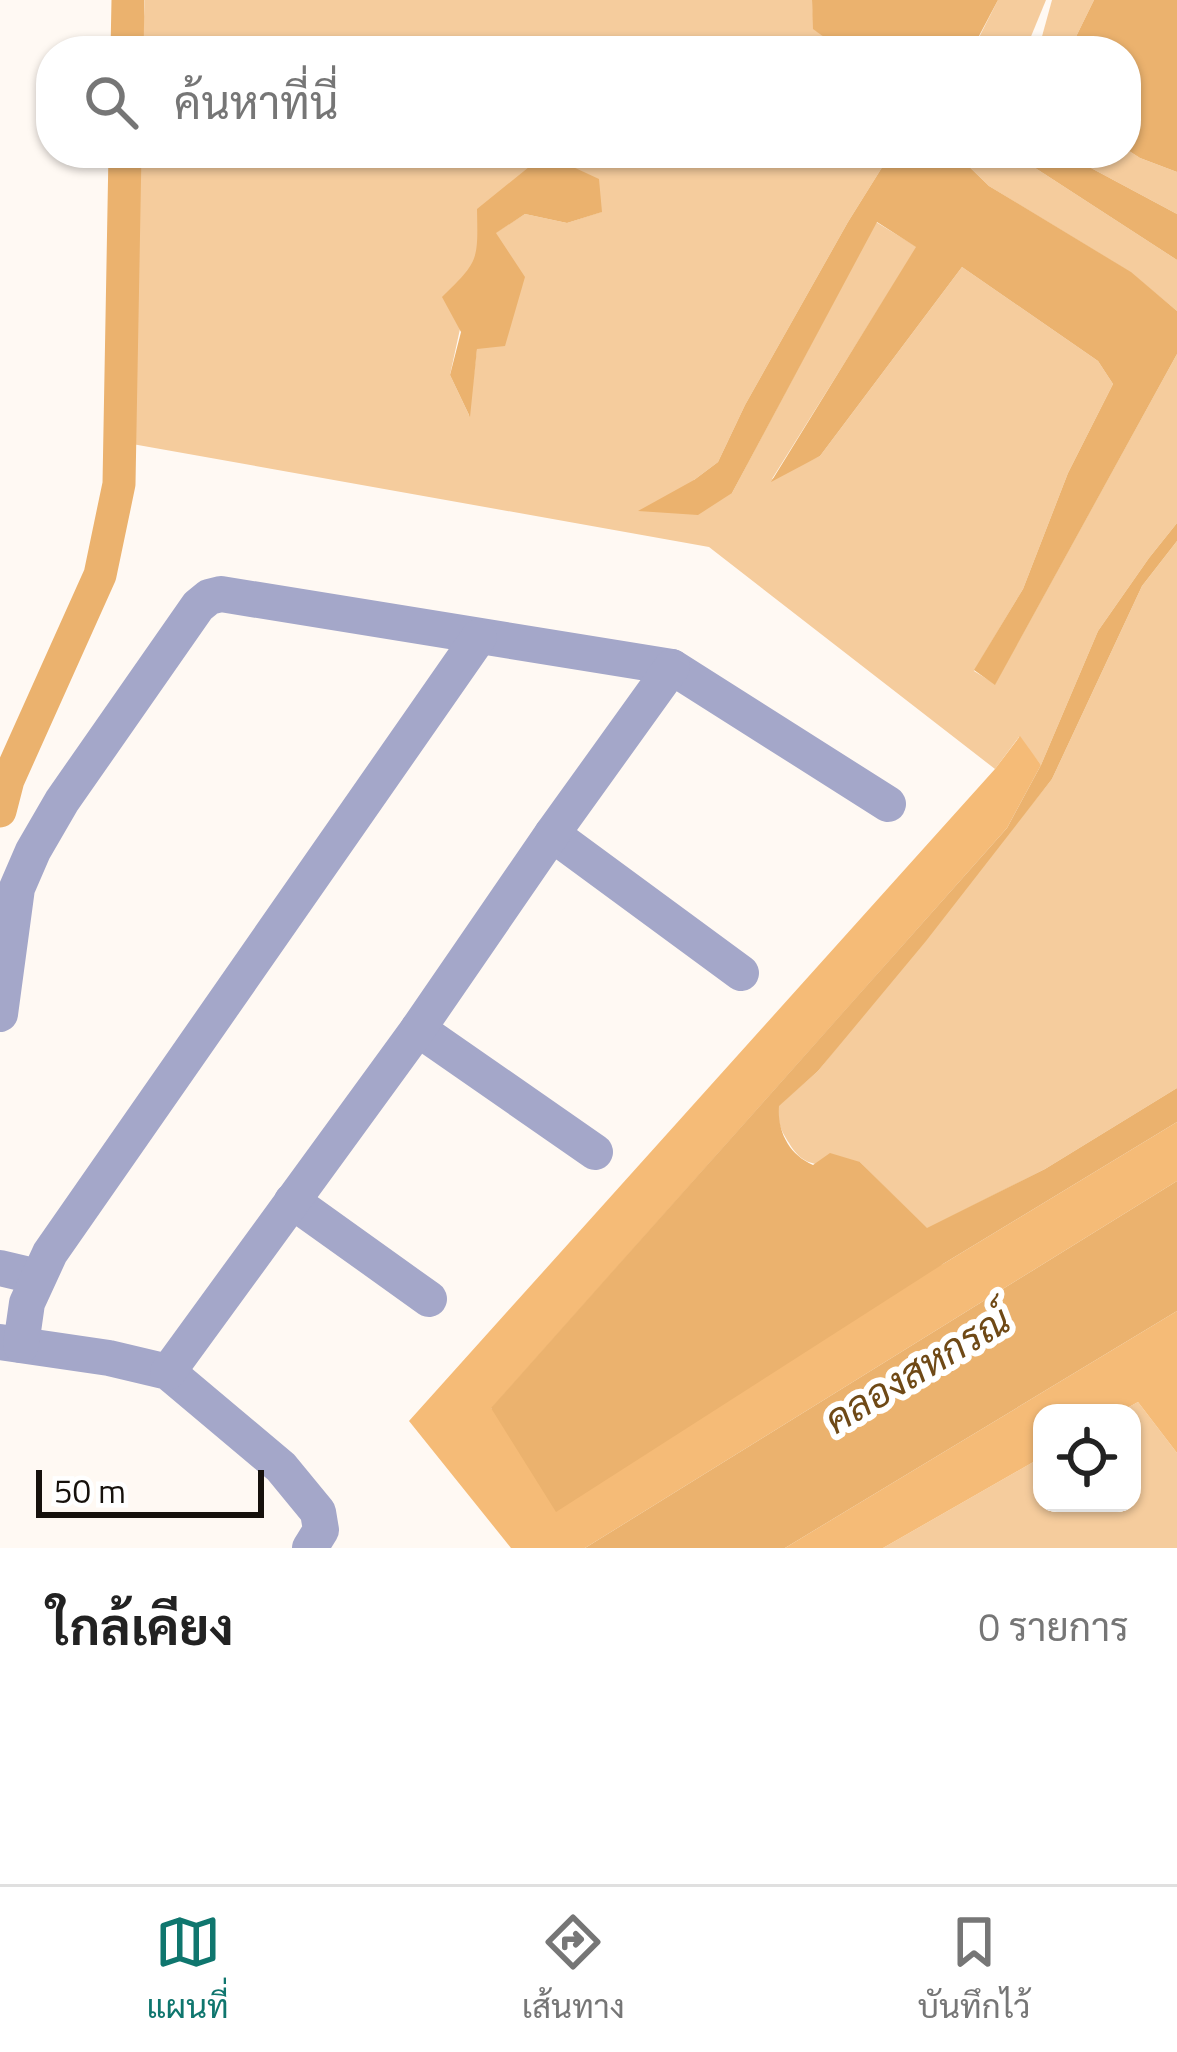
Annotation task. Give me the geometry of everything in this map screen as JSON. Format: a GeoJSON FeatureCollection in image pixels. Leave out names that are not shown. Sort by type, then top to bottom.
{"type":"FeatureCollection","features":[{"type":"Feature","properties":{"kind":"street"},"geometry":{"type":"LineString","coordinates":[[0,1014],[17,888],[33,850],[198,606],[221,594],[672,667],[888,804]]}},
{"type":"Feature","properties":{"kind":"street"},"geometry":{"type":"LineString","coordinates":[[310,1548],[321,1530],[318,1512],[281,1467],[168,1372],[11,1343],[50,1253],[479,637]]}},
{"type":"Feature","properties":{"kind":"street"},"geometry":{"type":"LineString","coordinates":[[168,1372],[418,1029],[672,667]]}},
{"type":"Feature","properties":{"kind":"street"},"geometry":{"type":"LineString","coordinates":[[552,834],[741,973]]}},
{"type":"Feature","properties":{"kind":"street"},"geometry":{"type":"LineString","coordinates":[[418,1029],[595,1151]]}},
{"type":"Feature","properties":{"kind":"street"},"geometry":{"type":"LineString","coordinates":[[292,1201],[429,1299]]}},
{"type":"Feature","properties":{"kind":"street"},"geometry":{"type":"LineString","coordinates":[[0,1268],[38,1277]]}},
{"type":"Feature","properties":{"kind":"shaded area"},"geometry":{"type":"Polygon","coordinates":[[[145,0],[812,0],[814,29],[823,36],[143,36],[145,0]]]}},
{"type":"Feature","properties":{"kind":"shaded area"},"geometry":{"type":"Polygon","coordinates":[[[998,0],[1046,0],[1031,36],[980,36],[998,0]]]}},
{"type":"Feature","properties":{"kind":"shaded area"},"geometry":{"type":"Polygon","coordinates":[[[1052,0],[1094,0],[1076,36],[1042,36],[1052,0]]]}},
{"type":"Feature","properties":{"kind":"shaded area"},"geometry":{"type":"Polygon","coordinates":[[[1141,158],[1177,172],[1177,214],[1091,168],[1141,168],[1141,158]]]}},
{"type":"Feature","properties":{"kind":"shaded area"},"geometry":{"type":"Polygon","coordinates":[[[136,168],[882,168],[745,405],[718,462],[694,480],[732,493],[876,222],[917,247],[772,479],[820,456],[962,267],[1098,361],[1113,384],[1068,473],[1023,589],[974,671],[995,684],[1177,354],[1177,523],[1098,631],[1041,765],[1019,737],[995,769],[709,547],[121,442],[136,168]],[[478,209],[478,246],[450,375],[469,415],[495,233],[525,214],[567,223],[601,212],[478,209]]]}},
{"type":"Feature","properties":{"kind":"shaded area"},"geometry":{"type":"Polygon","coordinates":[[[970,168],[1035,168],[1177,260],[1177,311],[1130,272],[989,186],[970,168]]]}},
{"type":"Feature","properties":{"kind":"shaded area"},"geometry":{"type":"Polygon","coordinates":[[[1177,541],[1177,1088],[1045,1169],[927,1229],[860,1162],[819,1164],[803,1159],[783,1134],[778,1106],[818,1071],[1052,779],[1142,586],[1177,541]]]}},
{"type":"Feature","properties":{"kind":"shaded area"},"geometry":{"type":"Polygon","coordinates":[[[1020,736],[1041,765],[1007,828],[491,1409],[943,1264],[1177,1122],[1177,1181],[585,1548],[511,1548],[409,1421],[1020,736]]]}},
{"type":"Feature","properties":{"kind":"shaded area"},"geometry":{"type":"Polygon","coordinates":[[[1177,1311],[1177,1453],[1138,1402],[1033,1404],[1033,1462],[883,1548],[785,1548],[1177,1311]]]}},
{"type":"Feature","properties":{"kind":"shaded area"},"geometry":{"type":"Polygon","coordinates":[[[1141,1406],[1177,1453],[1177,1548],[883,1548],[1033,1462],[1033,1512],[1141,1512],[1141,1406]]]}},
{"type":"Feature","properties":{"kind":"water"},"geometry":{"type":"Polygon","coordinates":[[[812,0],[998,0],[979,36],[823,36],[813,29],[812,0]]]}},
{"type":"Feature","properties":{"kind":"water"},"geometry":{"type":"Polygon","coordinates":[[[1094,0],[1177,0],[1177,172],[1141,158],[1141,36],[1076,36],[1094,0]]]}},
{"type":"Feature","properties":{"kind":"water"},"geometry":{"type":"Polygon","coordinates":[[[528,168],[575,168],[599,179],[602,212],[567,223],[525,214],[496,233],[525,277],[505,346],[477,349],[470,417],[450,375],[461,332],[442,297],[474,259],[477,209],[528,168]]]}},
{"type":"Feature","properties":{"kind":"water"},"geometry":{"type":"Polygon","coordinates":[[[882,168],[970,168],[989,186],[1131,272],[1177,311],[1177,354],[995,685],[974,670],[1023,589],[1068,473],[1113,384],[1098,361],[962,267],[820,456],[771,482],[916,247],[877,222],[732,493],[698,515],[638,511],[718,462],[882,168]]]}},
{"type":"Feature","properties":{"kind":"water"},"geometry":{"type":"Polygon","coordinates":[[[1035,168],[1091,168],[1177,214],[1177,260],[1035,168]]]}},
{"type":"Feature","properties":{"kind":"water"},"geometry":{"type":"Polygon","coordinates":[[[1177,523],[1177,541],[1142,586],[1052,779],[818,1071],[779,1106],[779,1115],[786,1141],[797,1155],[813,1165],[830,1153],[860,1162],[927,1228],[1045,1169],[1177,1088],[1177,1122],[943,1264],[556,1512],[491,1408],[1007,828],[1041,765],[1098,631],[1177,523]]]}},
{"type":"Feature","properties":{"kind":"water","name":"คลองสหกรณ์"},"geometry":{"type":"Polygon","coordinates":[[[1177,1181],[1177,1311],[785,1548],[585,1548],[1177,1181]]]}},
{"type":"Feature","properties":{"kind":"waterway"},"geometry":{"type":"LineString","coordinates":[[127,36],[128,0]]}},
{"type":"Feature","properties":{"kind":"waterway"},"geometry":{"type":"LineString","coordinates":[[0,811],[8,780],[100,575],[119,484],[125,168]]}}]}
